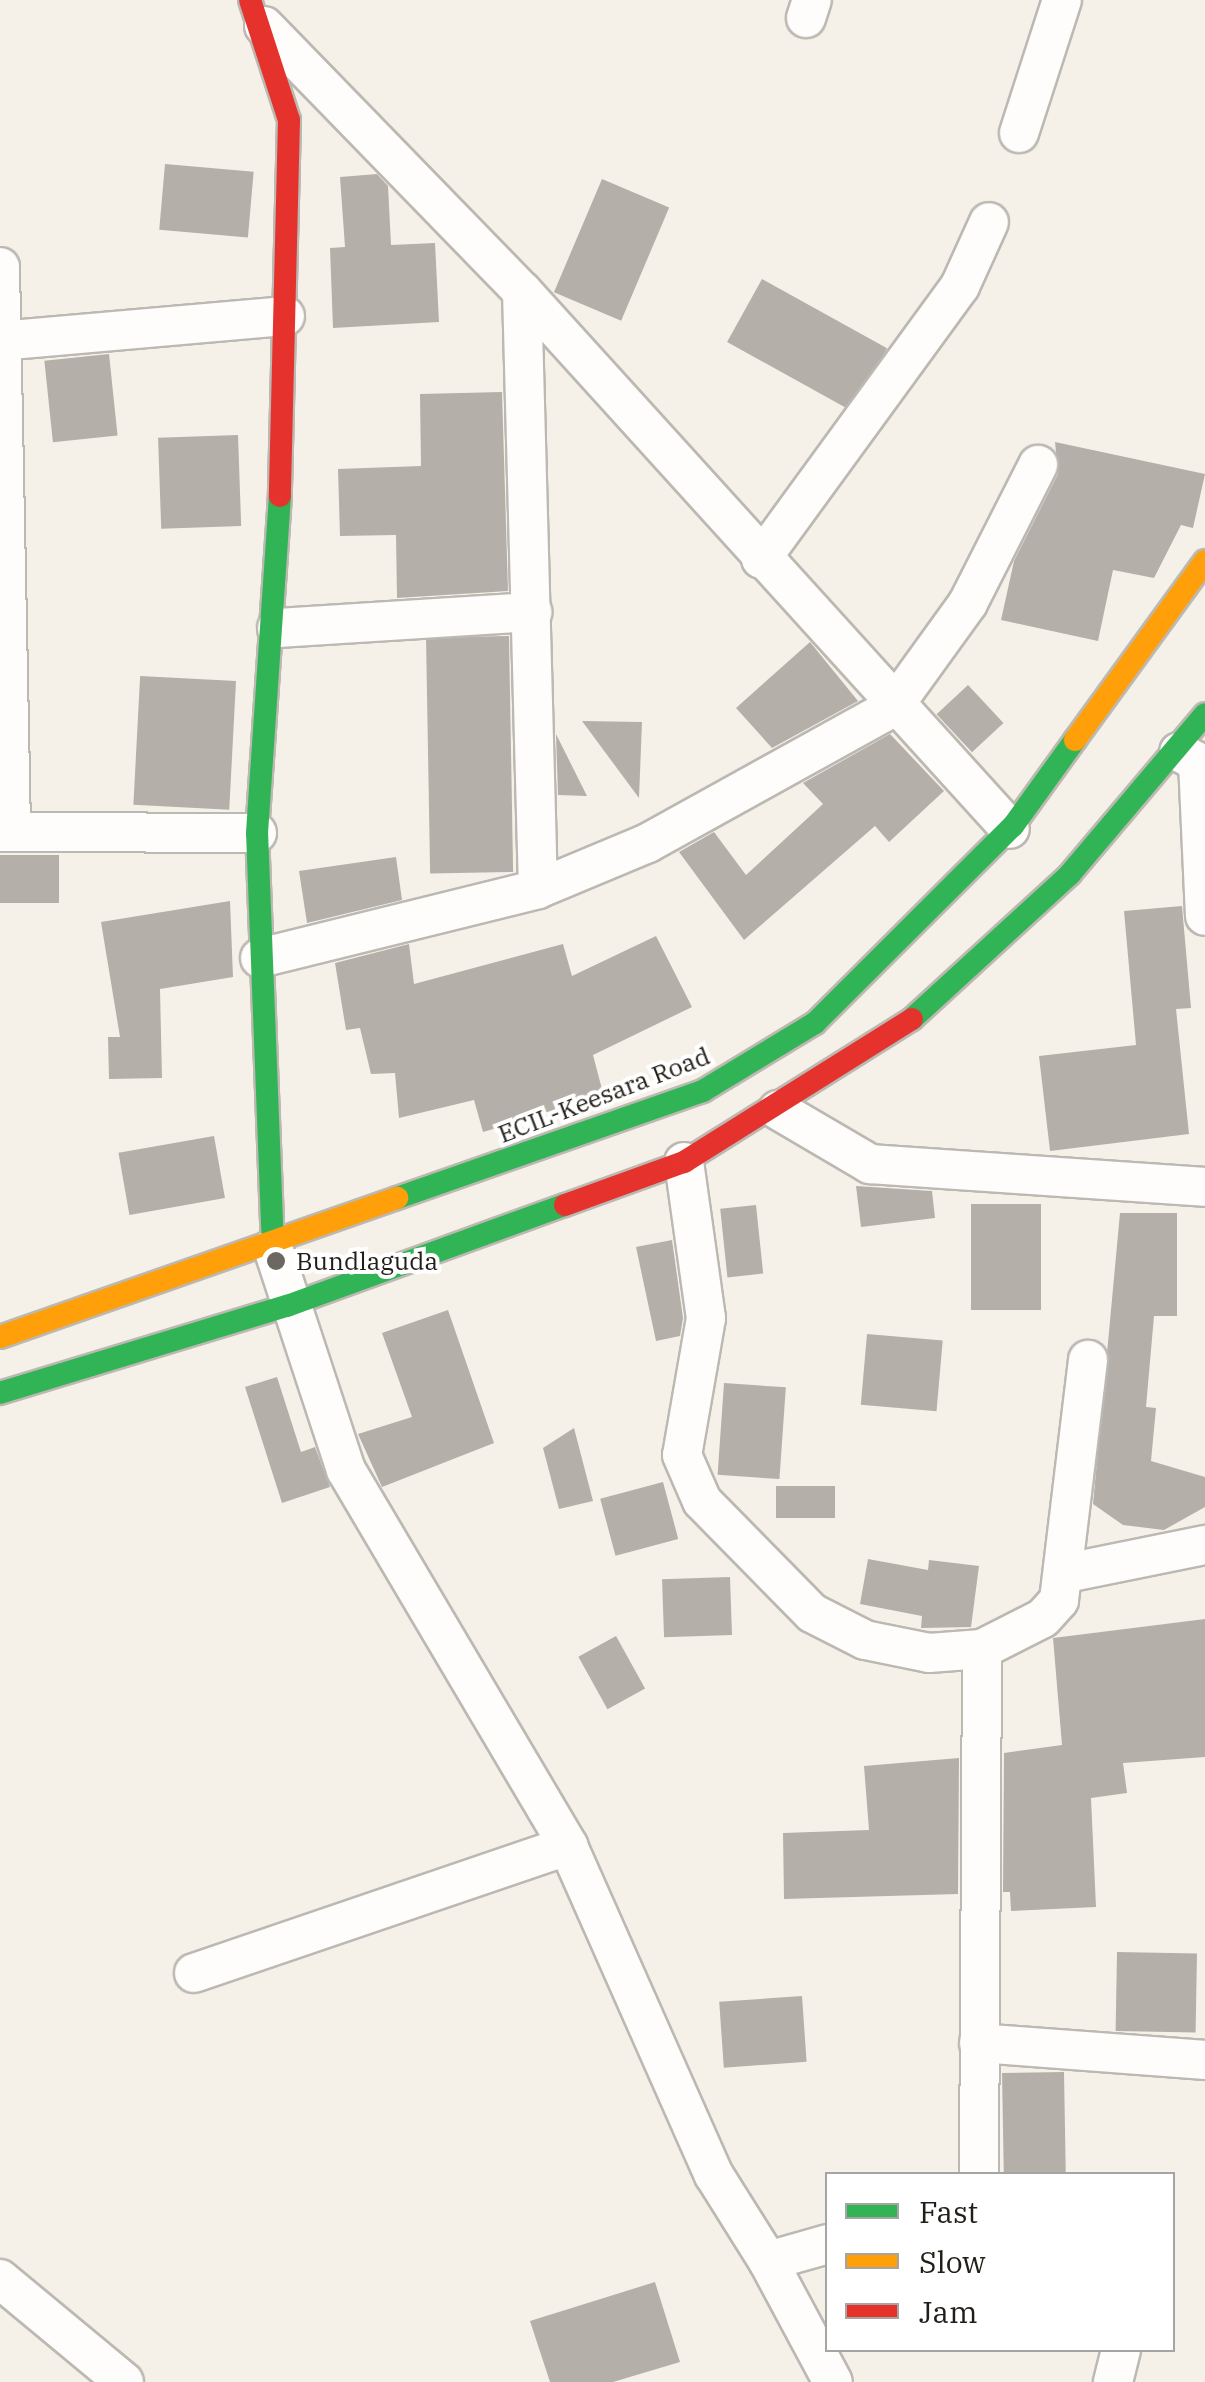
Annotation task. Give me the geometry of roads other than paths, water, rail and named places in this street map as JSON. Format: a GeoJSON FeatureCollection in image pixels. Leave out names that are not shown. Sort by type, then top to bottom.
{"type":"FeatureCollection","features":[{"type":"Feature","properties":{"kind":"main road"},"geometry":{"type":"LineString","coordinates":[[256,12],[289,120],[277,628],[257,833],[272,1248]]}},
{"type":"Feature","properties":{"kind":"main road","name":"ECIL-Keesara Road"},"geometry":{"type":"LineString","coordinates":[[0,1337],[272,1248],[703,1092],[815,1022],[1010,829],[1205,561]]}},
{"type":"Feature","properties":{"kind":"main road"},"geometry":{"type":"LineString","coordinates":[[0,1393],[287,1306],[684,1162],[778,1110],[906,1026],[1070,874],[1194,758],[1205,714]]}},
{"type":"Feature","properties":{"kind":"street"},"geometry":{"type":"LineString","coordinates":[[1019,133],[1062,0]]}},
{"type":"Feature","properties":{"kind":"street"},"geometry":{"type":"LineString","coordinates":[[256,12],[522,292],[893,707],[1010,829]]}},
{"type":"Feature","properties":{"kind":"street"},"geometry":{"type":"LineString","coordinates":[[761,559],[960,286],[989,222]]}},
{"type":"Feature","properties":{"kind":"street"},"geometry":{"type":"LineString","coordinates":[[0,267],[6,832],[257,833]]}},
{"type":"Feature","properties":{"kind":"street"},"geometry":{"type":"LineString","coordinates":[[522,292],[534,612],[538,889]]}},
{"type":"Feature","properties":{"kind":"street"},"geometry":{"type":"LineString","coordinates":[[3,341],[285,316]]}},
{"type":"Feature","properties":{"kind":"street"},"geometry":{"type":"LineString","coordinates":[[260,958],[538,889],[648,843],[893,707],[968,603],[1038,465]]}},
{"type":"Feature","properties":{"kind":"street"},"geometry":{"type":"LineString","coordinates":[[277,628],[534,612]]}},
{"type":"Feature","properties":{"kind":"street"},"geometry":{"type":"LineString","coordinates":[[1194,758],[1205,916]]}},
{"type":"Feature","properties":{"kind":"street"},"geometry":{"type":"LineString","coordinates":[[778,1110],[870,1164],[1205,1187]]}},
{"type":"Feature","properties":{"kind":"street"},"geometry":{"type":"LineString","coordinates":[[684,1162],[706,1318],[682,1455],[702,1501],[812,1612],[865,1640],[929,1653],[982,1649],[1043,1618],[1066,1573],[1088,1360]]}},
{"type":"Feature","properties":{"kind":"street"},"geometry":{"type":"LineString","coordinates":[[272,1248],[287,1306],[346,1470],[568,1846],[714,2175],[768,2261],[832,2382]]}},
{"type":"Feature","properties":{"kind":"street"},"geometry":{"type":"LineString","coordinates":[[1066,1573],[1205,1545]]}},
{"type":"Feature","properties":{"kind":"street"},"geometry":{"type":"LineString","coordinates":[[979,2172],[982,1649]]}},
{"type":"Feature","properties":{"kind":"street"},"geometry":{"type":"LineString","coordinates":[[194,1973],[568,1846]]}},
{"type":"Feature","properties":{"kind":"street"},"geometry":{"type":"LineString","coordinates":[[979,2043],[1205,2060]]}},
{"type":"Feature","properties":{"kind":"street"},"geometry":{"type":"LineString","coordinates":[[768,2261],[825,2245]]}},
{"type":"Feature","properties":{"kind":"street"},"geometry":{"type":"LineString","coordinates":[[0,2280],[124,2382]]}},
{"type":"Feature","properties":{"kind":"street"},"geometry":{"type":"LineString","coordinates":[[1114,2382],[1121,2352]]}},
{"type":"Feature","properties":{"kind":"place","name":"Bundlaguda"},"geometry":{"type":"Point","coordinates":[276,1261]}}]}
